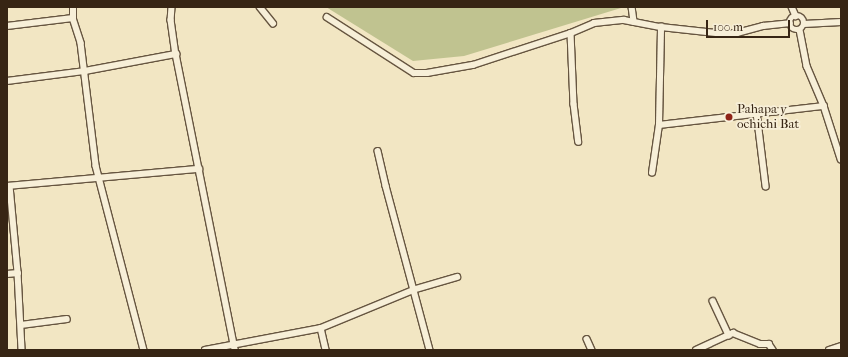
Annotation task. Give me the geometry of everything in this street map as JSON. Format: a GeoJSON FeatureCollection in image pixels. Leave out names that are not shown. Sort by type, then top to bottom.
{"type":"FeatureCollection","features":[{"type":"Feature","properties":{"kind":"street"},"geometry":{"type":"LineString","coordinates":[[73,7],[72,18],[81,43],[96,166],[144,350]]}},
{"type":"Feature","properties":{"kind":"street"},"geometry":{"type":"LineString","coordinates":[[172,7],[176,54],[234,348]]}},
{"type":"Feature","properties":{"kind":"street"},"geometry":{"type":"LineString","coordinates":[[260,7],[274,24]]}},
{"type":"Feature","properties":{"kind":"street"},"geometry":{"type":"LineString","coordinates":[[632,7],[634,22]]}},
{"type":"Feature","properties":{"kind":"street"},"geometry":{"type":"LineString","coordinates":[[792,7],[796,16],[801,17],[804,24]]}},
{"type":"Feature","properties":{"kind":"street"},"geometry":{"type":"LineString","coordinates":[[790,23],[792,18],[796,16]]}},
{"type":"Feature","properties":{"kind":"street"},"geometry":{"type":"LineString","coordinates":[[327,17],[414,73],[427,73],[473,65],[571,33],[594,23],[624,20],[661,27],[725,34],[737,33],[763,26],[790,23]]}},
{"type":"Feature","properties":{"kind":"street"},"geometry":{"type":"LineString","coordinates":[[7,26],[72,18]]}},
{"type":"Feature","properties":{"kind":"street"},"geometry":{"type":"LineString","coordinates":[[804,24],[841,22]]}},
{"type":"Feature","properties":{"kind":"street"},"geometry":{"type":"LineString","coordinates":[[790,23],[793,29],[800,30]]}},
{"type":"Feature","properties":{"kind":"street"},"geometry":{"type":"LineString","coordinates":[[804,24],[800,30],[807,66],[824,106],[841,159]]}},
{"type":"Feature","properties":{"kind":"street"},"geometry":{"type":"LineString","coordinates":[[652,173],[659,125],[661,27]]}},
{"type":"Feature","properties":{"kind":"street"},"geometry":{"type":"LineString","coordinates":[[571,33],[574,104],[579,142]]}},
{"type":"Feature","properties":{"kind":"street"},"geometry":{"type":"LineString","coordinates":[[7,80],[85,71],[176,54]]}},
{"type":"Feature","properties":{"kind":"street"},"geometry":{"type":"LineString","coordinates":[[659,125],[824,106]]}},
{"type":"Feature","properties":{"kind":"street"},"geometry":{"type":"LineString","coordinates":[[758,113],[766,186]]}},
{"type":"Feature","properties":{"kind":"street"},"geometry":{"type":"LineString","coordinates":[[378,151],[413,290],[430,350]]}},
{"type":"Feature","properties":{"kind":"street"},"geometry":{"type":"LineString","coordinates":[[22,350],[18,273],[8,186],[199,169]]}},
{"type":"Feature","properties":{"kind":"street"},"geometry":{"type":"LineString","coordinates":[[7,274],[18,273]]}},
{"type":"Feature","properties":{"kind":"street"},"geometry":{"type":"LineString","coordinates":[[205,350],[234,348],[321,328],[413,290],[457,277]]}},
{"type":"Feature","properties":{"kind":"street"},"geometry":{"type":"LineString","coordinates":[[713,300],[729,335]]}},
{"type":"Feature","properties":{"kind":"street"},"geometry":{"type":"LineString","coordinates":[[20,325],[67,319]]}},
{"type":"Feature","properties":{"kind":"street"},"geometry":{"type":"LineString","coordinates":[[321,328],[326,350]]}},
{"type":"Feature","properties":{"kind":"street"},"geometry":{"type":"LineString","coordinates":[[696,350],[733,333],[753,342],[769,344],[773,350]]}},
{"type":"Feature","properties":{"kind":"street"},"geometry":{"type":"LineString","coordinates":[[587,338],[592,350]]}},
{"type":"Feature","properties":{"kind":"street"},"geometry":{"type":"LineString","coordinates":[[829,350],[841,346]]}},
{"type":"Feature","properties":{"kind":"green space"},"geometry":{"type":"Polygon","coordinates":[[[326,7],[621,8],[464,56],[413,61],[326,7]]]}},
{"type":"Feature","properties":{"kind":"place","name":"Pahapa y ochichi Bat"},"geometry":{"type":"Point","coordinates":[729,117]}}]}
